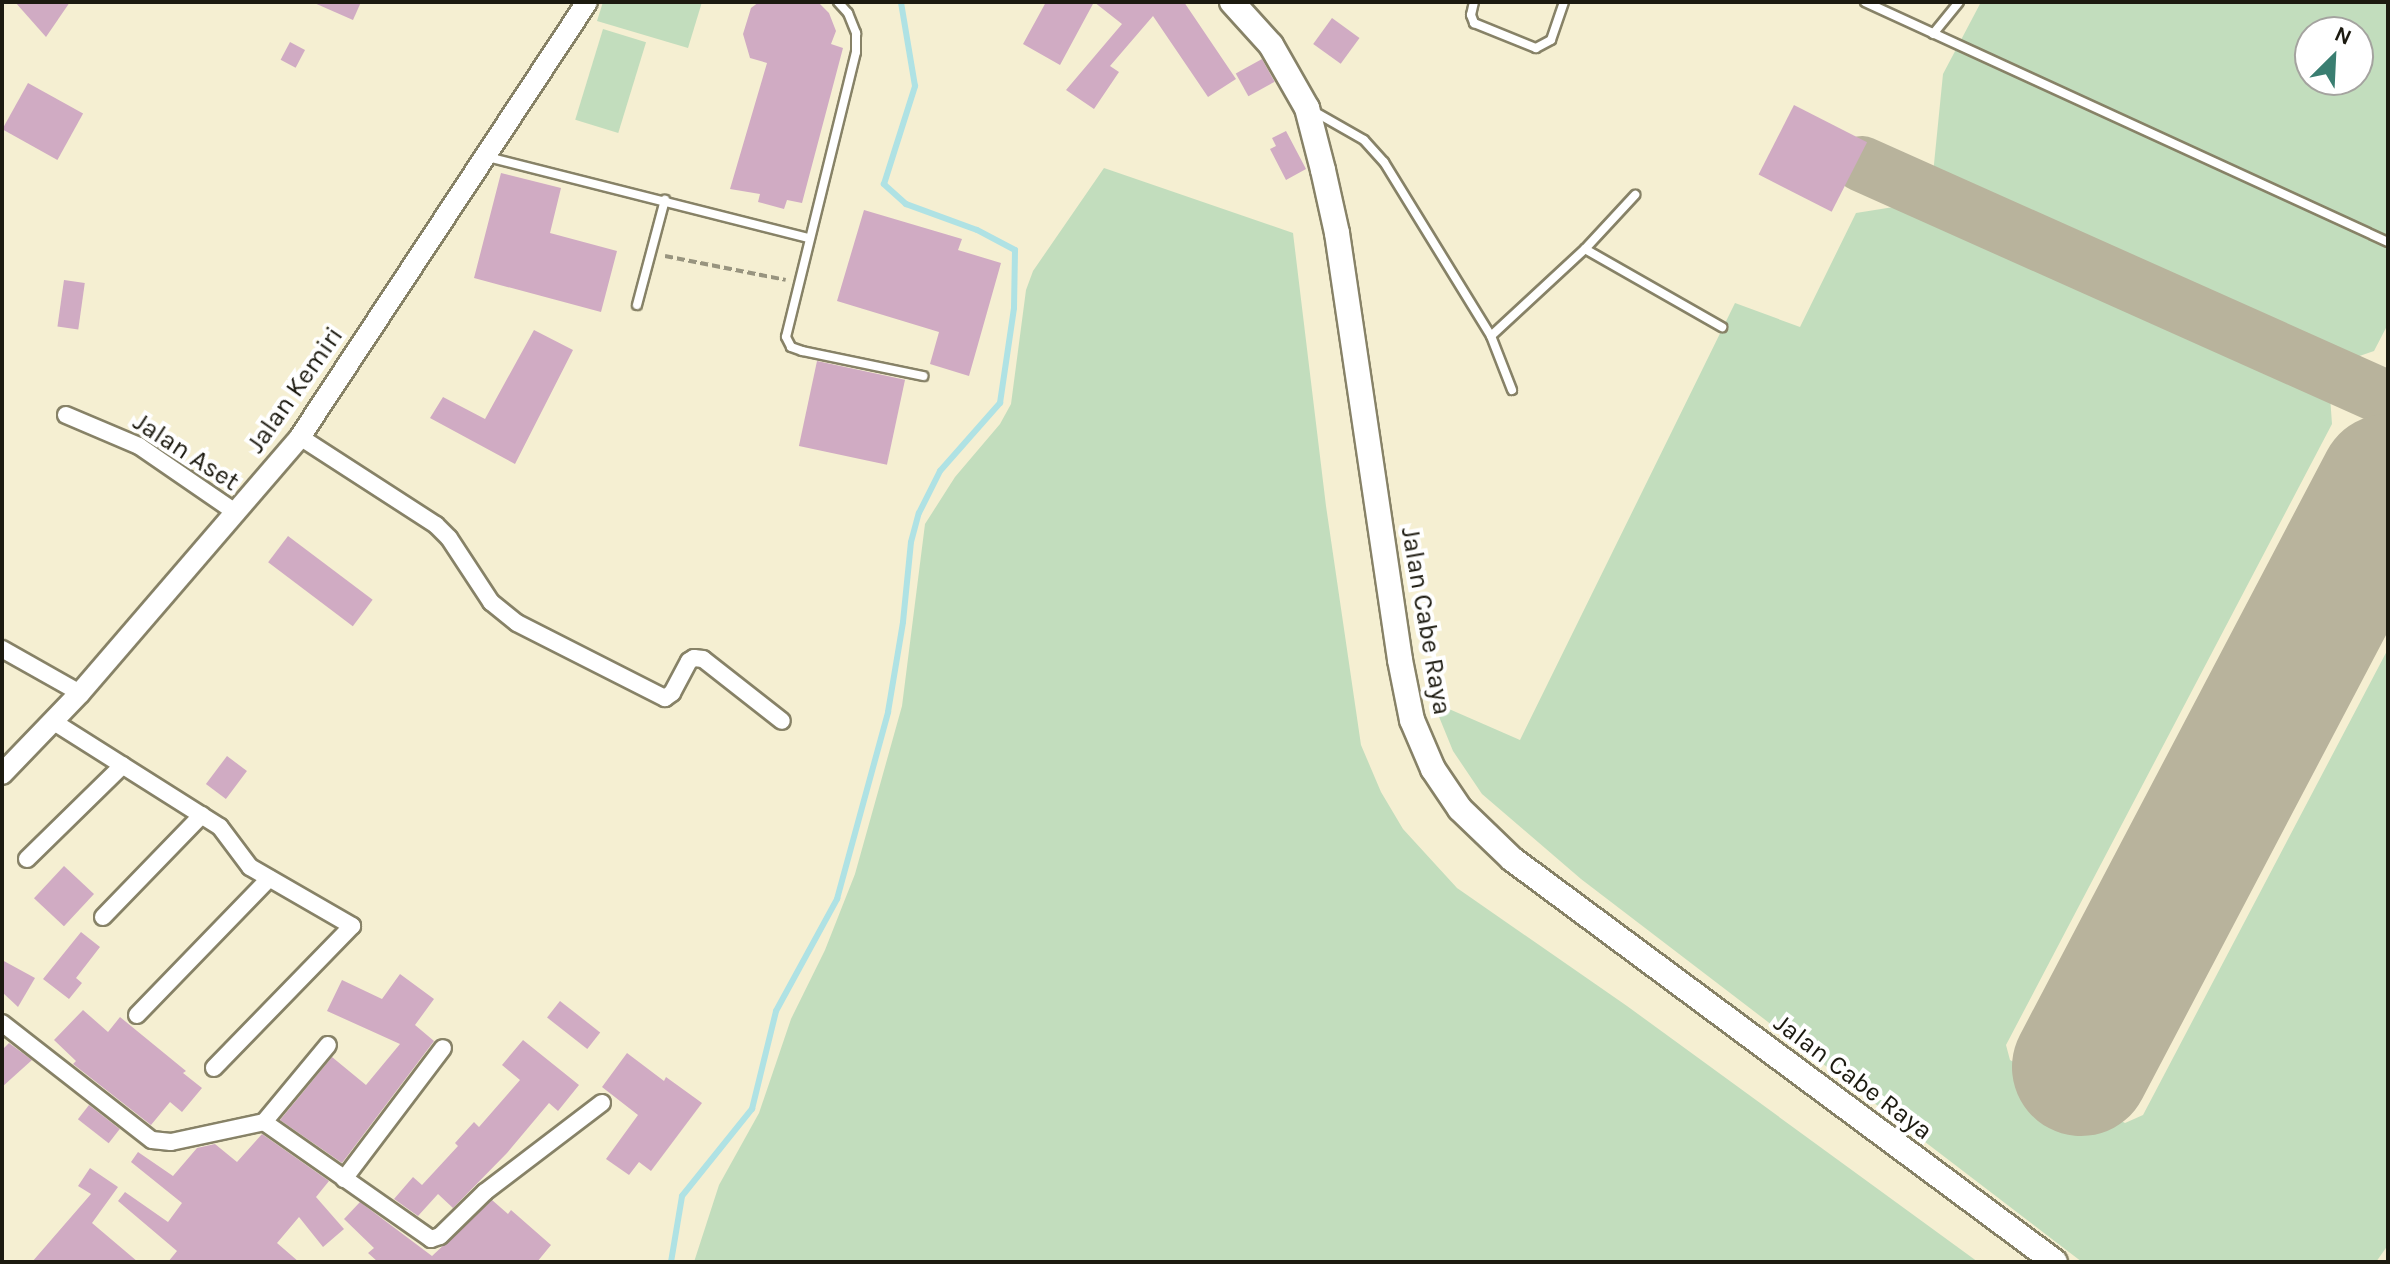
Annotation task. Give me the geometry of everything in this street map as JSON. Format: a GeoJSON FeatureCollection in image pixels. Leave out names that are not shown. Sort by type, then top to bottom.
{"type":"FeatureCollection","features":[{"type":"Feature","properties":{"kind":"main road","name":"Jalan Cabe Raya"},"geometry":{"type":"LineString","coordinates":[[1232,2],[1271,45],[1307,108],[1337,233],[1400,660],[1412,720],[1433,769],[1460,809],[1512,859],[2055,1262]]}},
{"type":"Feature","properties":{"kind":"street","name":"Jalan Kemiri"},"geometry":{"type":"LineString","coordinates":[[2,774],[80,693],[300,437],[587,2]]}},
{"type":"Feature","properties":{"kind":"street","name":"Jalan Aset"},"geometry":{"type":"LineString","coordinates":[[66,415],[139,446],[235,512]]}},
{"type":"Feature","properties":{"kind":"street"},"geometry":{"type":"LineString","coordinates":[[300,437],[436,525],[449,538],[491,602],[517,623],[665,698],[672,693],[689,661],[703,659],[782,721]]}},
{"type":"Feature","properties":{"kind":"street"},"geometry":{"type":"LineString","coordinates":[[2,649],[80,693]]}},
{"type":"Feature","properties":{"kind":"street"},"geometry":{"type":"LineString","coordinates":[[54,722],[220,827],[250,867],[352,926],[214,1068]]}},
{"type":"Feature","properties":{"kind":"street"},"geometry":{"type":"LineString","coordinates":[[27,859],[123,765]]}},
{"type":"Feature","properties":{"kind":"street"},"geometry":{"type":"LineString","coordinates":[[103,917],[202,815]]}},
{"type":"Feature","properties":{"kind":"street"},"geometry":{"type":"LineString","coordinates":[[137,1015],[269,879]]}},
{"type":"Feature","properties":{"kind":"street"},"geometry":{"type":"LineString","coordinates":[[2,1023],[152,1140],[171,1142],[264,1122],[328,1045]]}},
{"type":"Feature","properties":{"kind":"street"},"geometry":{"type":"LineString","coordinates":[[344,1179],[443,1048]]}},
{"type":"Feature","properties":{"kind":"street"},"geometry":{"type":"LineString","coordinates":[[264,1122],[425,1235],[436,1239],[485,1192],[602,1103]]}},
{"type":"Feature","properties":{"kind":"lane"},"geometry":{"type":"LineString","coordinates":[[838,2],[848,13],[856,33],[856,52],[786,337],[791,347],[923,376]]}},
{"type":"Feature","properties":{"kind":"lane"},"geometry":{"type":"LineString","coordinates":[[1474,2],[1471,15],[1474,23],[1536,48],[1551,40],[1564,2]]}},
{"type":"Feature","properties":{"kind":"lane"},"geometry":{"type":"LineString","coordinates":[[1865,2],[2388,242]]}},
{"type":"Feature","properties":{"kind":"lane"},"geometry":{"type":"LineString","coordinates":[[1933,34],[1959,2]]}},
{"type":"Feature","properties":{"kind":"lane"},"geometry":{"type":"LineString","coordinates":[[1307,108],[1364,140],[1384,162],[1491,336],[1512,390]]}},
{"type":"Feature","properties":{"kind":"lane"},"geometry":{"type":"LineString","coordinates":[[483,156],[809,238]]}},
{"type":"Feature","properties":{"kind":"lane"},"geometry":{"type":"LineString","coordinates":[[1491,336],[1585,249],[1635,195]]}},
{"type":"Feature","properties":{"kind":"lane"},"geometry":{"type":"LineString","coordinates":[[637,305],[665,200]]}},
{"type":"Feature","properties":{"kind":"lane"},"geometry":{"type":"LineString","coordinates":[[1585,249],[1722,327]]}},
{"type":"Feature","properties":{"kind":"path"},"geometry":{"type":"LineString","coordinates":[[651,253],[798,283]]}},
{"type":"Feature","properties":{"kind":"green space"},"geometry":{"type":"Polygon","coordinates":[[[603,2],[702,2],[688,48],[597,21],[603,2]]]}},
{"type":"Feature","properties":{"kind":"green space"},"geometry":{"type":"Polygon","coordinates":[[[1981,2],[2388,2],[2388,324],[2374,351],[2342,362],[1933,174],[1943,74],[1981,2]]]}},
{"type":"Feature","properties":{"kind":"green space"},"geometry":{"type":"Polygon","coordinates":[[[603,29],[646,42],[618,133],[575,120],[603,29]]]}},
{"type":"Feature","properties":{"kind":"green space"},"geometry":{"type":"Polygon","coordinates":[[[1104,168],[1293,233],[1326,506],[1361,745],[1381,792],[1403,829],[1457,888],[1627,1006],[1978,1262],[694,1262],[719,1185],[759,1113],[791,1019],[825,950],[855,874],[902,706],[925,524],[955,477],[1000,424],[1011,404],[1026,290],[1033,271],[1104,168]]]}},
{"type":"Feature","properties":{"kind":"green space"},"geometry":{"type":"Polygon","coordinates":[[[1900,206],[2330,396],[2332,424],[2006,1045],[2010,1060],[2125,1123],[2143,1115],[2388,649],[2388,1245],[2376,1262],[2082,1262],[1581,879],[1482,794],[1453,751],[1433,702],[1520,740],[1735,303],[1800,327],[1856,213],[1900,206]]]}},
{"type":"Feature","properties":{"kind":"building"},"geometry":{"type":"Polygon","coordinates":[[[15,2],[70,2],[46,37],[15,2]]]}},
{"type":"Feature","properties":{"kind":"building"},"geometry":{"type":"Polygon","coordinates":[[[312,2],[361,2],[353,20],[312,2]]]}},
{"type":"Feature","properties":{"kind":"building"},"geometry":{"type":"Polygon","coordinates":[[[759,2],[818,2],[829,13],[836,31],[831,44],[843,48],[802,203],[787,200],[784,209],[758,202],[760,194],[730,189],[767,63],[750,58],[743,34],[751,8],[759,2]]]}},
{"type":"Feature","properties":{"kind":"building"},"geometry":{"type":"Polygon","coordinates":[[[1046,2],[1094,2],[1060,65],[1023,44],[1046,2]]]}},
{"type":"Feature","properties":{"kind":"building"},"geometry":{"type":"Polygon","coordinates":[[[1094,2],[1184,2],[1236,79],[1208,97],[1153,16],[1110,66],[1119,72],[1094,109],[1066,90],[1122,24],[1094,2]]]}},
{"type":"Feature","properties":{"kind":"building"},"geometry":{"type":"Polygon","coordinates":[[[1332,18],[1360,38],[1341,64],[1313,44],[1332,18]]]}},
{"type":"Feature","properties":{"kind":"building"},"geometry":{"type":"Polygon","coordinates":[[[290,42],[305,50],[296,68],[281,60],[290,42]]]}},
{"type":"Feature","properties":{"kind":"building"},"geometry":{"type":"Polygon","coordinates":[[[1262,59],[1275,82],[1248,96],[1236,74],[1262,59]]]}},
{"type":"Feature","properties":{"kind":"building"},"geometry":{"type":"Polygon","coordinates":[[[28,83],[83,114],[57,160],[2,129],[28,83]]]}},
{"type":"Feature","properties":{"kind":"building"},"geometry":{"type":"Polygon","coordinates":[[[1794,105],[1867,142],[1832,212],[1759,174],[1794,105]]]}},
{"type":"Feature","properties":{"kind":"building"},"geometry":{"type":"Polygon","coordinates":[[[1286,131],[1306,169],[1286,180],[1270,149],[1276,146],[1272,138],[1286,131]]]}},
{"type":"Feature","properties":{"kind":"building"},"geometry":{"type":"Polygon","coordinates":[[[501,173],[561,188],[550,233],[617,251],[601,312],[474,278],[501,173]]]}},
{"type":"Feature","properties":{"kind":"building"},"geometry":{"type":"Polygon","coordinates":[[[864,210],[962,239],[958,250],[1001,263],[969,376],[930,364],[939,332],[837,301],[864,210]]]}},
{"type":"Feature","properties":{"kind":"building"},"geometry":{"type":"Polygon","coordinates":[[[64,280],[85,283],[78,329],[57,327],[64,280]]]}},
{"type":"Feature","properties":{"kind":"building"},"geometry":{"type":"Polygon","coordinates":[[[534,330],[573,350],[515,464],[430,418],[443,397],[485,419],[534,330]]]}},
{"type":"Feature","properties":{"kind":"building"},"geometry":{"type":"Polygon","coordinates":[[[817,361],[905,380],[887,465],[799,446],[817,361]]]}},
{"type":"Feature","properties":{"kind":"building"},"geometry":{"type":"Polygon","coordinates":[[[288,536],[373,600],[353,626],[268,562],[288,536]]]}},
{"type":"Feature","properties":{"kind":"building"},"geometry":{"type":"Polygon","coordinates":[[[227,756],[247,771],[226,799],[206,784],[227,756]]]}},
{"type":"Feature","properties":{"kind":"building"},"geometry":{"type":"Polygon","coordinates":[[[64,866],[94,894],[64,926],[34,898],[64,866]]]}},
{"type":"Feature","properties":{"kind":"building"},"geometry":{"type":"Polygon","coordinates":[[[81,932],[100,947],[76,978],[82,983],[69,999],[43,979],[81,932]]]}},
{"type":"Feature","properties":{"kind":"building"},"geometry":{"type":"Polygon","coordinates":[[[2,960],[35,978],[18,1007],[2,992],[2,960]]]}},
{"type":"Feature","properties":{"kind":"building"},"geometry":{"type":"Polygon","coordinates":[[[400,974],[434,999],[415,1025],[434,1041],[342,1163],[280,1120],[332,1057],[366,1085],[400,1044],[327,1011],[342,980],[382,999],[400,974]]]}},
{"type":"Feature","properties":{"kind":"building"},"geometry":{"type":"Polygon","coordinates":[[[560,1001],[600,1032],[587,1049],[547,1018],[560,1001]]]}},
{"type":"Feature","properties":{"kind":"building"},"geometry":{"type":"Polygon","coordinates":[[[83,1010],[108,1032],[120,1017],[202,1088],[182,1112],[170,1102],[151,1125],[73,1064],[76,1061],[54,1040],[83,1010]]]}},
{"type":"Feature","properties":{"kind":"building"},"geometry":{"type":"Polygon","coordinates":[[[523,1040],[579,1085],[558,1111],[549,1103],[507,1153],[453,1208],[438,1194],[418,1216],[394,1199],[413,1177],[422,1185],[458,1146],[455,1143],[474,1122],[479,1127],[520,1080],[502,1065],[523,1040]]]}},
{"type":"Feature","properties":{"kind":"building"},"geometry":{"type":"Polygon","coordinates":[[[9,1043],[32,1060],[2,1087],[2,1050],[9,1043]]]}},
{"type":"Feature","properties":{"kind":"building"},"geometry":{"type":"Polygon","coordinates":[[[627,1053],[664,1081],[666,1077],[702,1103],[651,1171],[639,1162],[629,1175],[606,1159],[638,1115],[602,1087],[627,1053]]]}},
{"type":"Feature","properties":{"kind":"building"},"geometry":{"type":"Polygon","coordinates":[[[89,1105],[120,1129],[109,1143],[78,1119],[89,1105]]]}},
{"type":"Feature","properties":{"kind":"building"},"geometry":{"type":"Polygon","coordinates":[[[262,1134],[329,1181],[316,1197],[344,1229],[323,1247],[299,1217],[277,1243],[299,1262],[168,1262],[177,1251],[118,1201],[125,1192],[168,1222],[182,1203],[131,1162],[138,1152],[173,1176],[197,1148],[215,1144],[237,1162],[262,1134]]]}},
{"type":"Feature","properties":{"kind":"building"},"geometry":{"type":"Polygon","coordinates":[[[90,1168],[118,1187],[92,1223],[138,1262],[32,1262],[91,1194],[78,1186],[90,1168]]]}},
{"type":"Feature","properties":{"kind":"building"},"geometry":{"type":"Polygon","coordinates":[[[492,1200],[508,1214],[511,1210],[551,1245],[537,1262],[378,1262],[368,1253],[374,1248],[344,1219],[360,1202],[432,1256],[492,1200]]]}},
{"type":"Feature","properties":{"kind":"waterway"},"geometry":{"type":"LineString","coordinates":[[671,1262],[682,1196],[752,1109],[776,1011],[837,899],[888,712],[903,622],[911,542],[919,513],[940,471],[1000,403],[1014,308],[1015,250],[977,230],[906,204],[884,184],[915,86],[901,2]]}},
{"type":"Feature","properties":{"kind":"taxiway"},"geometry":{"type":"LineString","coordinates":[[1862,164],[2388,399]]}},
{"type":"Feature","properties":{"kind":"runway"},"geometry":{"type":"LineString","coordinates":[[2081,1067],[2388,483]]}}]}
